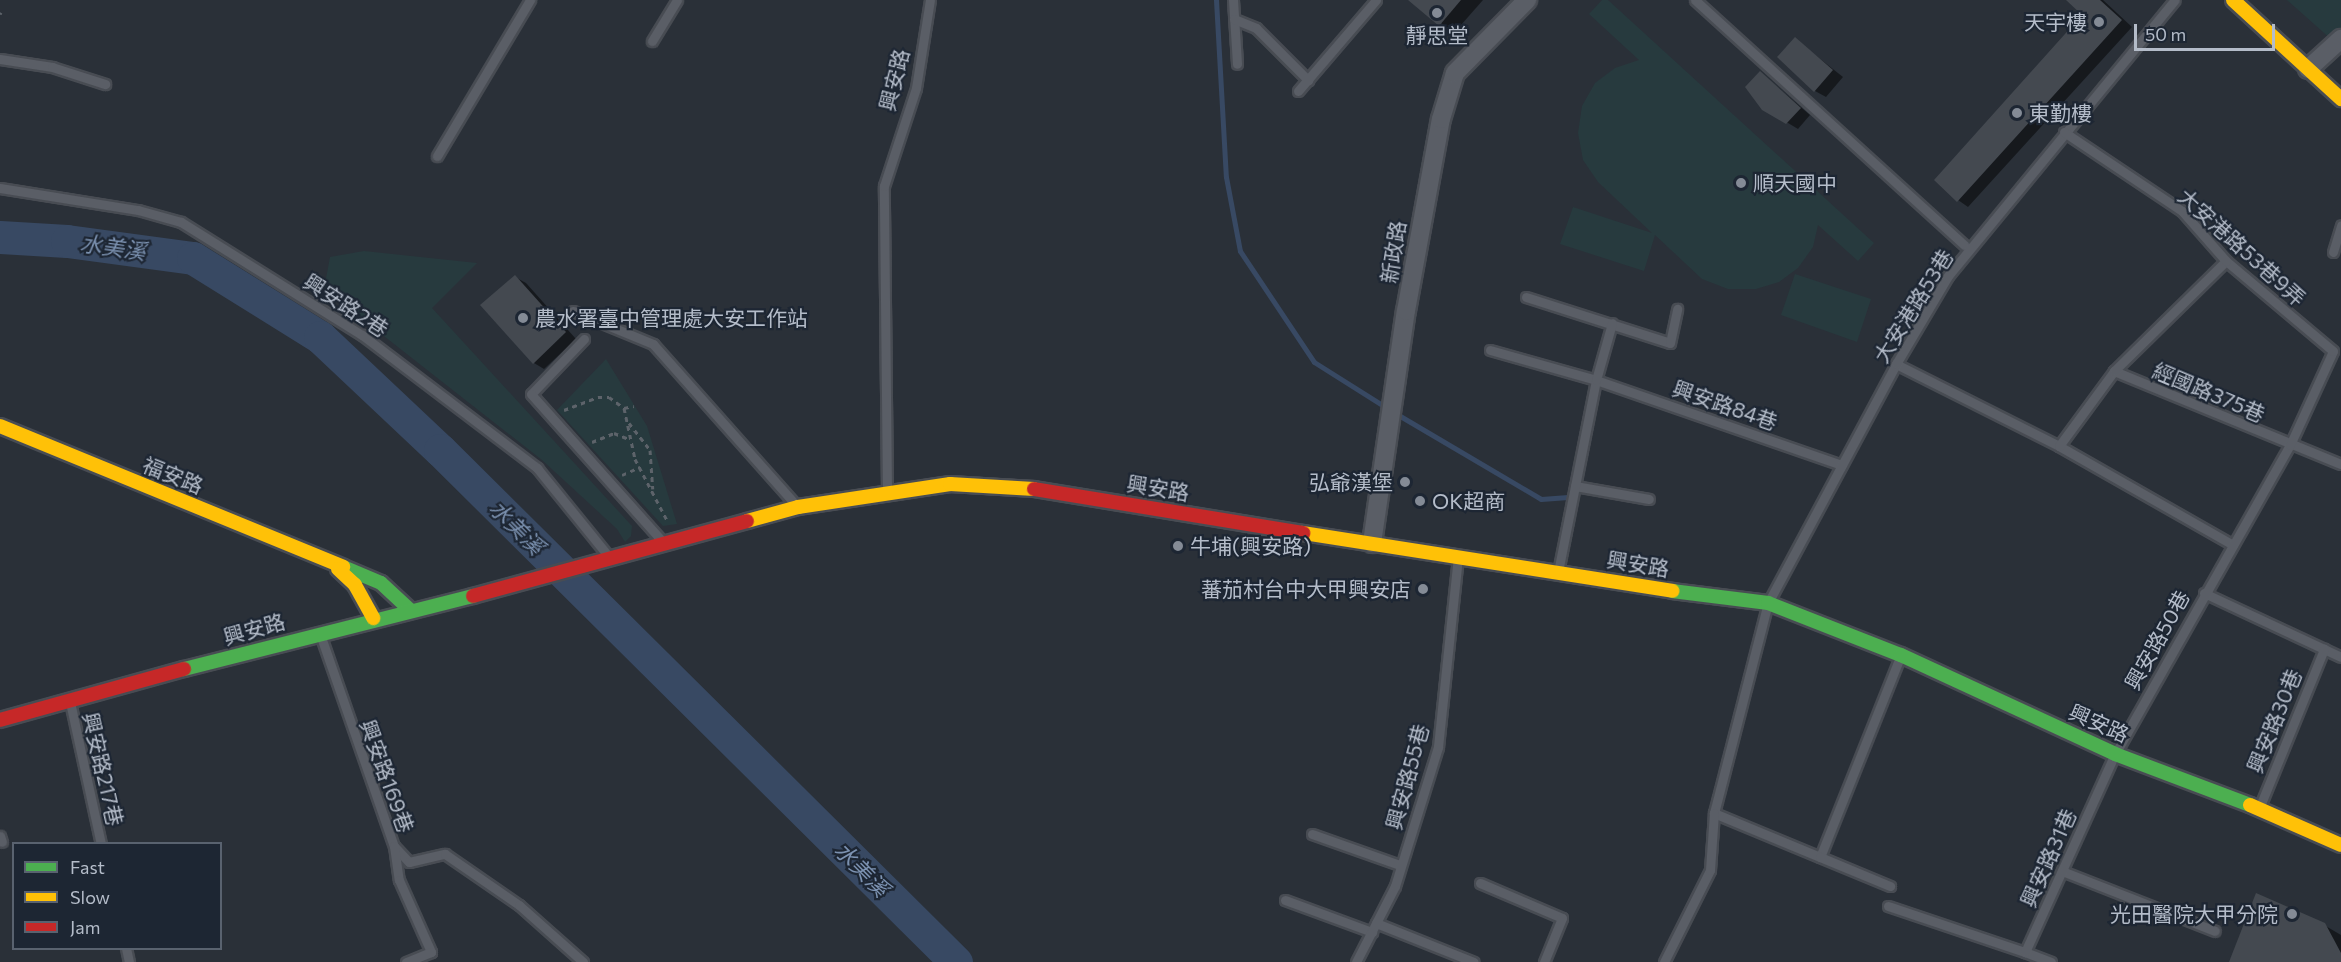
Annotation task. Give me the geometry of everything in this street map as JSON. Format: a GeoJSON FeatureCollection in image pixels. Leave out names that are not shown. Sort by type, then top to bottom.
{"type":"FeatureCollection","features":[{"type":"Feature","properties":{"kind":"street","name":"新政路"},"geometry":{"type":"LineString","coordinates":[[1372,543],[1406,311],[1441,119],[1455,73],[1527,0]]}},
{"type":"Feature","properties":{"kind":"street"},"geometry":{"type":"LineString","coordinates":[[2233,0],[2341,99]]}},
{"type":"Feature","properties":{"kind":"street"},"geometry":{"type":"LineString","coordinates":[[2308,69],[2341,39]]}},
{"type":"Feature","properties":{"kind":"street","name":"福安路"},"geometry":{"type":"LineString","coordinates":[[0,426],[381,583],[411,611]]}},
{"type":"Feature","properties":{"kind":"street","name":"興安路"},"geometry":{"type":"LineString","coordinates":[[0,720],[319,632],[520,585],[798,507],[887,491],[950,484],[1016,486],[1768,603],[1901,655],[2115,754],[2259,808],[2341,845]]}},
{"type":"Feature","properties":{"kind":"street","name":"福安路"},"geometry":{"type":"LineString","coordinates":[[331,563],[355,585],[373,618]]}},
{"type":"Feature","properties":{"kind":"lane"},"geometry":{"type":"LineString","coordinates":[[437,156],[530,0]]}},
{"type":"Feature","properties":{"kind":"lane"},"geometry":{"type":"LineString","coordinates":[[652,41],[677,0]]}},
{"type":"Feature","properties":{"kind":"lane","name":"興安路"},"geometry":{"type":"LineString","coordinates":[[887,491],[884,186],[916,88],[930,0]]}},
{"type":"Feature","properties":{"kind":"lane"},"geometry":{"type":"LineString","coordinates":[[1233,0],[1237,64]]}},
{"type":"Feature","properties":{"kind":"lane"},"geometry":{"type":"LineString","coordinates":[[1298,91],[1376,0]]}},
{"type":"Feature","properties":{"kind":"lane"},"geometry":{"type":"LineString","coordinates":[[1695,0],[1964,245]]}},
{"type":"Feature","properties":{"kind":"lane","name":"大安港路53巷"},"geometry":{"type":"LineString","coordinates":[[1664,962],[1710,870],[1714,813],[1768,603],[1896,364],[1948,276],[2064,132],[2175,0]]}},
{"type":"Feature","properties":{"kind":"lane"},"geometry":{"type":"LineString","coordinates":[[1234,19],[1256,27],[1308,80]]}},
{"type":"Feature","properties":{"kind":"lane"},"geometry":{"type":"LineString","coordinates":[[0,59],[52,67],[105,84]]}},
{"type":"Feature","properties":{"kind":"lane","name":"大安港路53巷9弄"},"geometry":{"type":"LineString","coordinates":[[2064,132],[2182,211],[2226,261],[2332,351],[2290,445]]}},
{"type":"Feature","properties":{"kind":"lane","name":"興安路2巷"},"geometry":{"type":"LineString","coordinates":[[0,188],[138,210],[181,222],[362,335],[537,468],[612,560]]}},
{"type":"Feature","properties":{"kind":"lane"},"geometry":{"type":"LineString","coordinates":[[2333,252],[2341,225]]}},
{"type":"Feature","properties":{"kind":"lane"},"geometry":{"type":"LineString","coordinates":[[2059,446],[2114,371],[2226,261]]}},
{"type":"Feature","properties":{"kind":"lane"},"geometry":{"type":"LineString","coordinates":[[1526,297],[1670,343],[1677,309]]}},
{"type":"Feature","properties":{"kind":"lane"},"geometry":{"type":"LineString","coordinates":[[573,311],[653,344],[798,507]]}},
{"type":"Feature","properties":{"kind":"lane"},"geometry":{"type":"LineString","coordinates":[[1558,572],[1596,380],[1612,323]]}},
{"type":"Feature","properties":{"kind":"lane"},"geometry":{"type":"LineString","coordinates":[[584,339],[531,394],[665,544]]}},
{"type":"Feature","properties":{"kind":"lane","name":"興安路84巷"},"geometry":{"type":"LineString","coordinates":[[1490,350],[1596,380],[1842,465]]}},
{"type":"Feature","properties":{"kind":"lane"},"geometry":{"type":"LineString","coordinates":[[1896,364],[2059,446],[2233,545]]}},
{"type":"Feature","properties":{"kind":"lane","name":"經國路375巷"},"geometry":{"type":"LineString","coordinates":[[2114,371],[2341,464]]}},
{"type":"Feature","properties":{"kind":"lane","name":"興安路50巷"},"geometry":{"type":"LineString","coordinates":[[2115,754],[2204,593],[2290,445]]}},
{"type":"Feature","properties":{"kind":"lane"},"geometry":{"type":"LineString","coordinates":[[1575,486],[1649,499]]}},
{"type":"Feature","properties":{"kind":"lane","name":"興安路55巷"},"geometry":{"type":"LineString","coordinates":[[1356,962],[1395,886],[1438,747],[1459,556]]}},
{"type":"Feature","properties":{"kind":"lane","name":"興安路30巷"},"geometry":{"type":"LineString","coordinates":[[2204,593],[2341,657]]}},
{"type":"Feature","properties":{"kind":"lane","name":"興安路169巷"},"geometry":{"type":"LineString","coordinates":[[319,632],[394,846],[409,862],[445,854],[519,905],[583,962]]}},
{"type":"Feature","properties":{"kind":"lane","name":"興安路30巷"},"geometry":{"type":"LineString","coordinates":[[2259,808],[2324,649]]}},
{"type":"Feature","properties":{"kind":"lane"},"geometry":{"type":"LineString","coordinates":[[1820,857],[1901,655]]}},
{"type":"Feature","properties":{"kind":"lane","name":"興安路217巷"},"geometry":{"type":"LineString","coordinates":[[70,702],[101,842]]}},
{"type":"Feature","properties":{"kind":"lane","name":"興安路31巷"},"geometry":{"type":"LineString","coordinates":[[2025,952],[2115,754]]}},
{"type":"Feature","properties":{"kind":"lane"},"geometry":{"type":"LineString","coordinates":[[1714,813],[1890,886]]}},
{"type":"Feature","properties":{"kind":"lane"},"geometry":{"type":"LineString","coordinates":[[1312,834],[1400,865]]}},
{"type":"Feature","properties":{"kind":"lane"},"geometry":{"type":"LineString","coordinates":[[394,846],[399,880],[431,952],[406,962]]}},
{"type":"Feature","properties":{"kind":"lane"},"geometry":{"type":"LineString","coordinates":[[2062,871],[2215,931]]}},
{"type":"Feature","properties":{"kind":"lane"},"geometry":{"type":"LineString","coordinates":[[1480,883],[1562,918],[1544,962]]}},
{"type":"Feature","properties":{"kind":"lane"},"geometry":{"type":"LineString","coordinates":[[1285,900],[1374,927],[1474,962]]}},
{"type":"Feature","properties":{"kind":"lane"},"geometry":{"type":"LineString","coordinates":[[1888,906],[2051,962]]}},
{"type":"Feature","properties":{"kind":"path"},"geometry":{"type":"LineString","coordinates":[[552,418],[590,398],[609,397],[624,408],[629,439],[640,467],[670,526]]}},
{"type":"Feature","properties":{"kind":"path"},"geometry":{"type":"LineString","coordinates":[[624,408],[634,405]]}},
{"type":"Feature","properties":{"kind":"path"},"geometry":{"type":"LineString","coordinates":[[627,422],[650,450],[653,489]]}},
{"type":"Feature","properties":{"kind":"path"},"geometry":{"type":"LineString","coordinates":[[582,452],[606,434],[621,434],[629,439]]}},
{"type":"Feature","properties":{"kind":"path"},"geometry":{"type":"LineString","coordinates":[[610,483],[640,467]]}},
{"type":"Feature","properties":{"kind":"green space"},"geometry":{"type":"Polygon","coordinates":[[[1602,0],[1608,0],[1874,243],[1858,261],[1818,225],[1813,247],[1798,268],[1779,282],[1756,289],[1728,289],[1702,279],[1655,235],[1644,271],[1560,244],[1573,207],[1652,233],[1598,182],[1583,160],[1578,133],[1582,106],[1595,83],[1615,68],[1639,60],[1589,14],[1602,0]]]}},
{"type":"Feature","properties":{"kind":"green space"},"geometry":{"type":"Polygon","coordinates":[[[2287,0],[2341,0],[2341,48],[2287,0]]]}},
{"type":"Feature","properties":{"kind":"green space"},"geometry":{"type":"Polygon","coordinates":[[[364,251],[477,263],[432,308],[632,526],[631,536],[625,542],[617,529],[542,460],[324,289],[330,257],[364,251]]]}},
{"type":"Feature","properties":{"kind":"green space"},"geometry":{"type":"Polygon","coordinates":[[[1795,274],[1871,299],[1857,342],[1781,315],[1795,274]]]}},
{"type":"Feature","properties":{"kind":"green space"},"geometry":{"type":"Polygon","coordinates":[[[606,359],[647,426],[677,524],[663,526],[557,410],[606,359]]]}},
{"type":"Feature","properties":{"kind":"building","name":"靜思堂"},"geometry":{"type":"Polygon","coordinates":[[[1408,0],[1461,0],[1439,26],[1408,0]]]}},
{"type":"Feature","properties":{"kind":"building","name":"東勤樓"},"geometry":{"type":"Polygon","coordinates":[[[2066,0],[2100,0],[2122,20],[1957,202],[1934,180],[2082,15],[2066,0]]]}},
{"type":"Feature","properties":{"kind":"building"},"geometry":{"type":"Polygon","coordinates":[[[1795,37],[1833,70],[1814,92],[1777,57],[1795,37]]]}},
{"type":"Feature","properties":{"kind":"building"},"geometry":{"type":"Polygon","coordinates":[[[1760,71],[1801,108],[1786,124],[1762,110],[1745,87],[1760,71]]]}},
{"type":"Feature","properties":{"kind":"building","name":"農水署臺中管理處大安工作站"},"geometry":{"type":"Polygon","coordinates":[[[515,275],[566,332],[533,364],[480,305],[515,275]]]}},
{"type":"Feature","properties":{"kind":"building","name":"光田醫院大甲分院"},"geometry":{"type":"Polygon","coordinates":[[[2256,893],[2325,923],[2341,953],[2341,962],[2229,962],[2256,893]]]}},
{"type":"Feature","properties":{"kind":"waterway"},"geometry":{"type":"LineString","coordinates":[[1216,0],[1226,177],[1240,251],[1314,362],[1387,408]]}},
{"type":"Feature","properties":{"kind":"waterway","name":"水美溪"},"geometry":{"type":"LineString","coordinates":[[0,237],[67,241],[193,258],[320,337],[440,450],[956,962]]}},
{"type":"Feature","properties":{"kind":"waterway"},"geometry":{"type":"LineString","coordinates":[[1395,413],[1541,499],[1568,497]]}},
{"type":"Feature","properties":{"kind":"traffic: fast"},"geometry":{"type":"LineString","coordinates":[[343,567],[381,583],[411,611]]}},
{"type":"Feature","properties":{"kind":"traffic: fast"},"geometry":{"type":"LineString","coordinates":[[1672,591],[1768,603],[1901,655],[2115,754],[2250,805]]}},
{"type":"Feature","properties":{"kind":"traffic: fast"},"geometry":{"type":"LineString","coordinates":[[184,669],[473,596]]}},
{"type":"Feature","properties":{"kind":"traffic: slow"},"geometry":{"type":"LineString","coordinates":[[2233,0],[2341,99]]}},
{"type":"Feature","properties":{"kind":"traffic: slow"},"geometry":{"type":"LineString","coordinates":[[0,426],[343,567]]}},
{"type":"Feature","properties":{"kind":"traffic: slow"},"geometry":{"type":"LineString","coordinates":[[747,521],[798,507],[950,484],[1034,489]]}},
{"type":"Feature","properties":{"kind":"traffic: slow"},"geometry":{"type":"LineString","coordinates":[[1303,533],[1672,591]]}},
{"type":"Feature","properties":{"kind":"traffic: slow"},"geometry":{"type":"LineString","coordinates":[[338,569],[355,585],[373,618]]}},
{"type":"Feature","properties":{"kind":"traffic: slow"},"geometry":{"type":"LineString","coordinates":[[2250,805],[2341,845]]}},
{"type":"Feature","properties":{"kind":"traffic: jam"},"geometry":{"type":"LineString","coordinates":[[1034,489],[1303,533]]}},
{"type":"Feature","properties":{"kind":"traffic: jam"},"geometry":{"type":"LineString","coordinates":[[473,596],[747,521]]}},
{"type":"Feature","properties":{"kind":"traffic: jam"},"geometry":{"type":"LineString","coordinates":[[0,720],[184,669]]}},
{"type":"Feature","properties":{"kind":"place","name":"靜思堂"},"geometry":{"type":"Point","coordinates":[1437,13]}},
{"type":"Feature","properties":{"kind":"place","name":"天宇樓"},"geometry":{"type":"Point","coordinates":[2099,22]}},
{"type":"Feature","properties":{"kind":"place","name":"東勤樓"},"geometry":{"type":"Point","coordinates":[2017,113]}},
{"type":"Feature","properties":{"kind":"place","name":"順天國中"},"geometry":{"type":"Point","coordinates":[1741,183]}},
{"type":"Feature","properties":{"kind":"place","name":"農水署臺中管理處大安工作站"},"geometry":{"type":"Point","coordinates":[523,318]}},
{"type":"Feature","properties":{"kind":"place","name":"弘爺漢堡"},"geometry":{"type":"Point","coordinates":[1405,482]}},
{"type":"Feature","properties":{"kind":"place","name":"OK超商"},"geometry":{"type":"Point","coordinates":[1420,501]}},
{"type":"Feature","properties":{"kind":"place","name":"牛埔(興安路)"},"geometry":{"type":"Point","coordinates":[1178,546]}},
{"type":"Feature","properties":{"kind":"place","name":"蕃茄村台中大甲興安店"},"geometry":{"type":"Point","coordinates":[1423,589]}},
{"type":"Feature","properties":{"kind":"place","name":"光田醫院大甲分院"},"geometry":{"type":"Point","coordinates":[2292,914]}}]}
